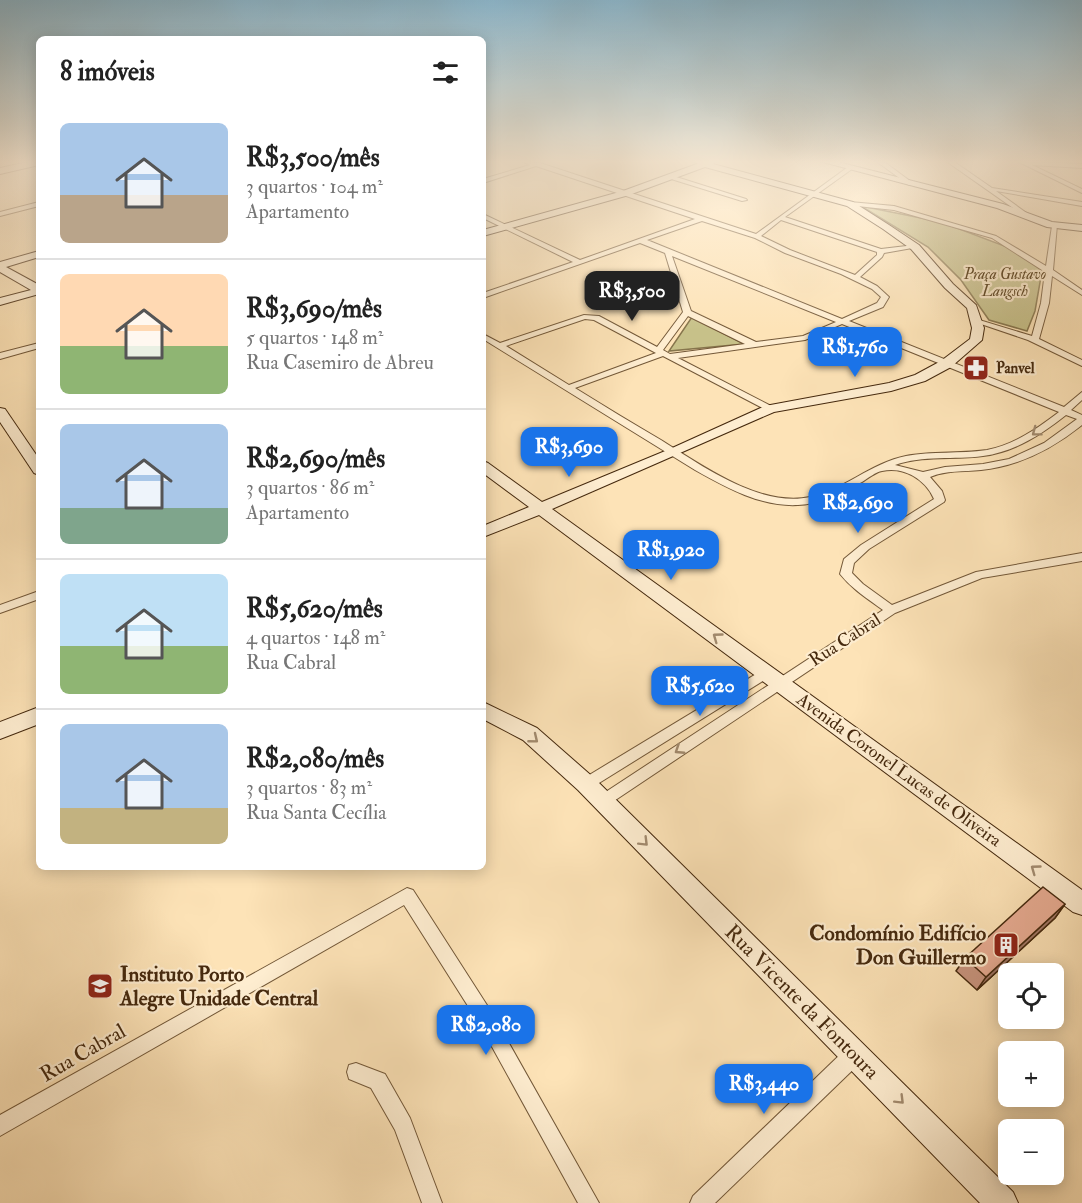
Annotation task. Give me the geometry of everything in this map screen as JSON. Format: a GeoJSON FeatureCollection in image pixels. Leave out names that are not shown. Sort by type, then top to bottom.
{"type":"FeatureCollection","features":[{"type":"Feature","properties":{"kind":"street"},"geometry":{"type":"LineString","coordinates":[[486,217],[579,262]]}},
{"type":"Feature","properties":{"kind":"street"},"geometry":{"type":"LineString","coordinates":[[486,232],[539,217]]}},
{"type":"Feature","properties":{"kind":"street"},"geometry":{"type":"LineString","coordinates":[[486,531],[675,452],[770,409],[891,387],[920,378],[946,364],[976,340],[978,328],[972,307],[949,286],[915,247],[870,217]]}},
{"type":"Feature","properties":{"kind":"street"},"geometry":{"type":"LineString","coordinates":[[926,217],[994,237],[1082,293]]}},
{"type":"Feature","properties":{"kind":"street"},"geometry":{"type":"LineString","coordinates":[[1034,217],[1054,225],[1081,228]]}},
{"type":"Feature","properties":{"kind":"street"},"geometry":{"type":"LineString","coordinates":[[486,295],[704,218],[757,237],[771,246],[855,278],[879,290],[885,297],[880,305],[805,338],[756,346],[665,353],[568,388]]}},
{"type":"Feature","properties":{"kind":"street"},"geometry":{"type":"LineString","coordinates":[[757,237],[780,218],[881,251],[915,247]]}},
{"type":"Feature","properties":{"kind":"street"},"geometry":{"type":"LineString","coordinates":[[1035,340],[1045,303],[1054,225]]}},
{"type":"Feature","properties":{"kind":"street"},"geometry":{"type":"LineString","coordinates":[[642,241],[1082,419],[1049,446],[1021,459],[930,472],[923,476]]}},
{"type":"Feature","properties":{"kind":"street"},"geometry":{"type":"LineString","coordinates":[[665,353],[687,312],[683,292],[671,267],[668,251]]}},
{"type":"Feature","properties":{"kind":"street"},"geometry":{"type":"LineString","coordinates":[[855,278],[880,256],[881,251]]}},
{"type":"Feature","properties":{"kind":"street"},"geometry":{"type":"LineString","coordinates":[[0,266],[36,255]]}},
{"type":"Feature","properties":{"kind":"street"},"geometry":{"type":"LineString","coordinates":[[0,266],[36,289]]}},
{"type":"Feature","properties":{"kind":"street"},"geometry":{"type":"LineString","coordinates":[[0,302],[36,292]]}},
{"type":"Feature","properties":{"kind":"street"},"geometry":{"type":"LineString","coordinates":[[687,312],[756,346]]}},
{"type":"Feature","properties":{"kind":"street"},"geometry":{"type":"LineString","coordinates":[[499,346],[590,316],[770,409]]}},
{"type":"Feature","properties":{"kind":"street"},"geometry":{"type":"LineString","coordinates":[[976,321],[1002,327],[1035,340],[1079,363]]}},
{"type":"Feature","properties":{"kind":"street"},"geometry":{"type":"LineString","coordinates":[[486,338],[735,488],[764,499],[800,502],[832,492],[878,468],[901,460],[1001,450],[1028,438],[1082,395]]}},
{"type":"Feature","properties":{"kind":"street"},"geometry":{"type":"LineString","coordinates":[[0,356],[36,346]]}},
{"type":"Feature","properties":{"kind":"street"},"geometry":{"type":"LineString","coordinates":[[0,412],[36,466]]}},
{"type":"Feature","properties":{"kind":"street","name":"Avenida Coronel Lucas de Oliveira"},"geometry":{"type":"LineString","coordinates":[[486,468],[779,678],[1082,904]]}},
{"type":"Feature","properties":{"kind":"street"},"geometry":{"type":"LineString","coordinates":[[878,468],[910,470],[923,476],[936,488],[940,500],[865,547],[848,562],[846,574],[891,610]]}},
{"type":"Feature","properties":{"kind":"street","name":"Rua Cabral"},"geometry":{"type":"LineString","coordinates":[[594,792],[620,762],[779,678],[891,610],[980,575],[1082,557]]}},
{"type":"Feature","properties":{"kind":"street"},"geometry":{"type":"LineString","coordinates":[[0,609],[36,596]]}},
{"type":"Feature","properties":{"kind":"street","name":"Rua Cabral"},"geometry":{"type":"LineString","coordinates":[[594,792],[637,778],[779,678]]}},
{"type":"Feature","properties":{"kind":"street","name":"Rua Vicente da Fontoura"},"geometry":{"type":"LineString","coordinates":[[486,712],[530,734],[594,792],[1002,1203]]}},
{"type":"Feature","properties":{"kind":"street"},"geometry":{"type":"LineString","coordinates":[[0,731],[36,716]]}},
{"type":"Feature","properties":{"kind":"street"},"geometry":{"type":"LineString","coordinates":[[620,762],[637,778]]}},
{"type":"Feature","properties":{"kind":"street","name":"Rua Cabral"},"geometry":{"type":"LineString","coordinates":[[0,1126],[407,895],[486,1018],[589,1203]]}},
{"type":"Feature","properties":{"kind":"street"},"geometry":{"type":"LineString","coordinates":[[700,1203],[855,1054]]}},
{"type":"Feature","properties":{"kind":"street"},"geometry":{"type":"LineString","coordinates":[[356,1072],[378,1081],[403,1125],[432,1203]]}},
{"type":"Feature","properties":{"kind":"green space","name":"Praça Gustavo Langsch"},"geometry":{"type":"Polygon","coordinates":[[[879,217],[917,217],[941,222],[1020,252],[1042,271],[1035,311],[1027,331],[989,320],[961,280],[928,247],[879,217]]]}},
{"type":"Feature","properties":{"kind":"green space"},"geometry":{"type":"Polygon","coordinates":[[[692,317],[744,344],[669,351],[692,317]]]}},
{"type":"Feature","properties":{"kind":"building","name":"Condomínio Edifício Don Guillermo"},"geometry":{"type":"Polygon","coordinates":[[[1043,887],[1065,904],[1001,963],[998,963],[998,966],[986,977],[965,958],[1043,887]]]}},
{"type":"Feature","properties":{"kind":"place","name":"Panvel"},"geometry":{"type":"Point","coordinates":[976,368]}},
{"type":"Feature","properties":{"kind":"place","name":"Condomínio Edifício Don Guillermo"},"geometry":{"type":"Point","coordinates":[1006,945]}},
{"type":"Feature","properties":{"kind":"place","name":"Instituto Porto Alegre Unidade Central"},"geometry":{"type":"Point","coordinates":[100,986]}}]}
